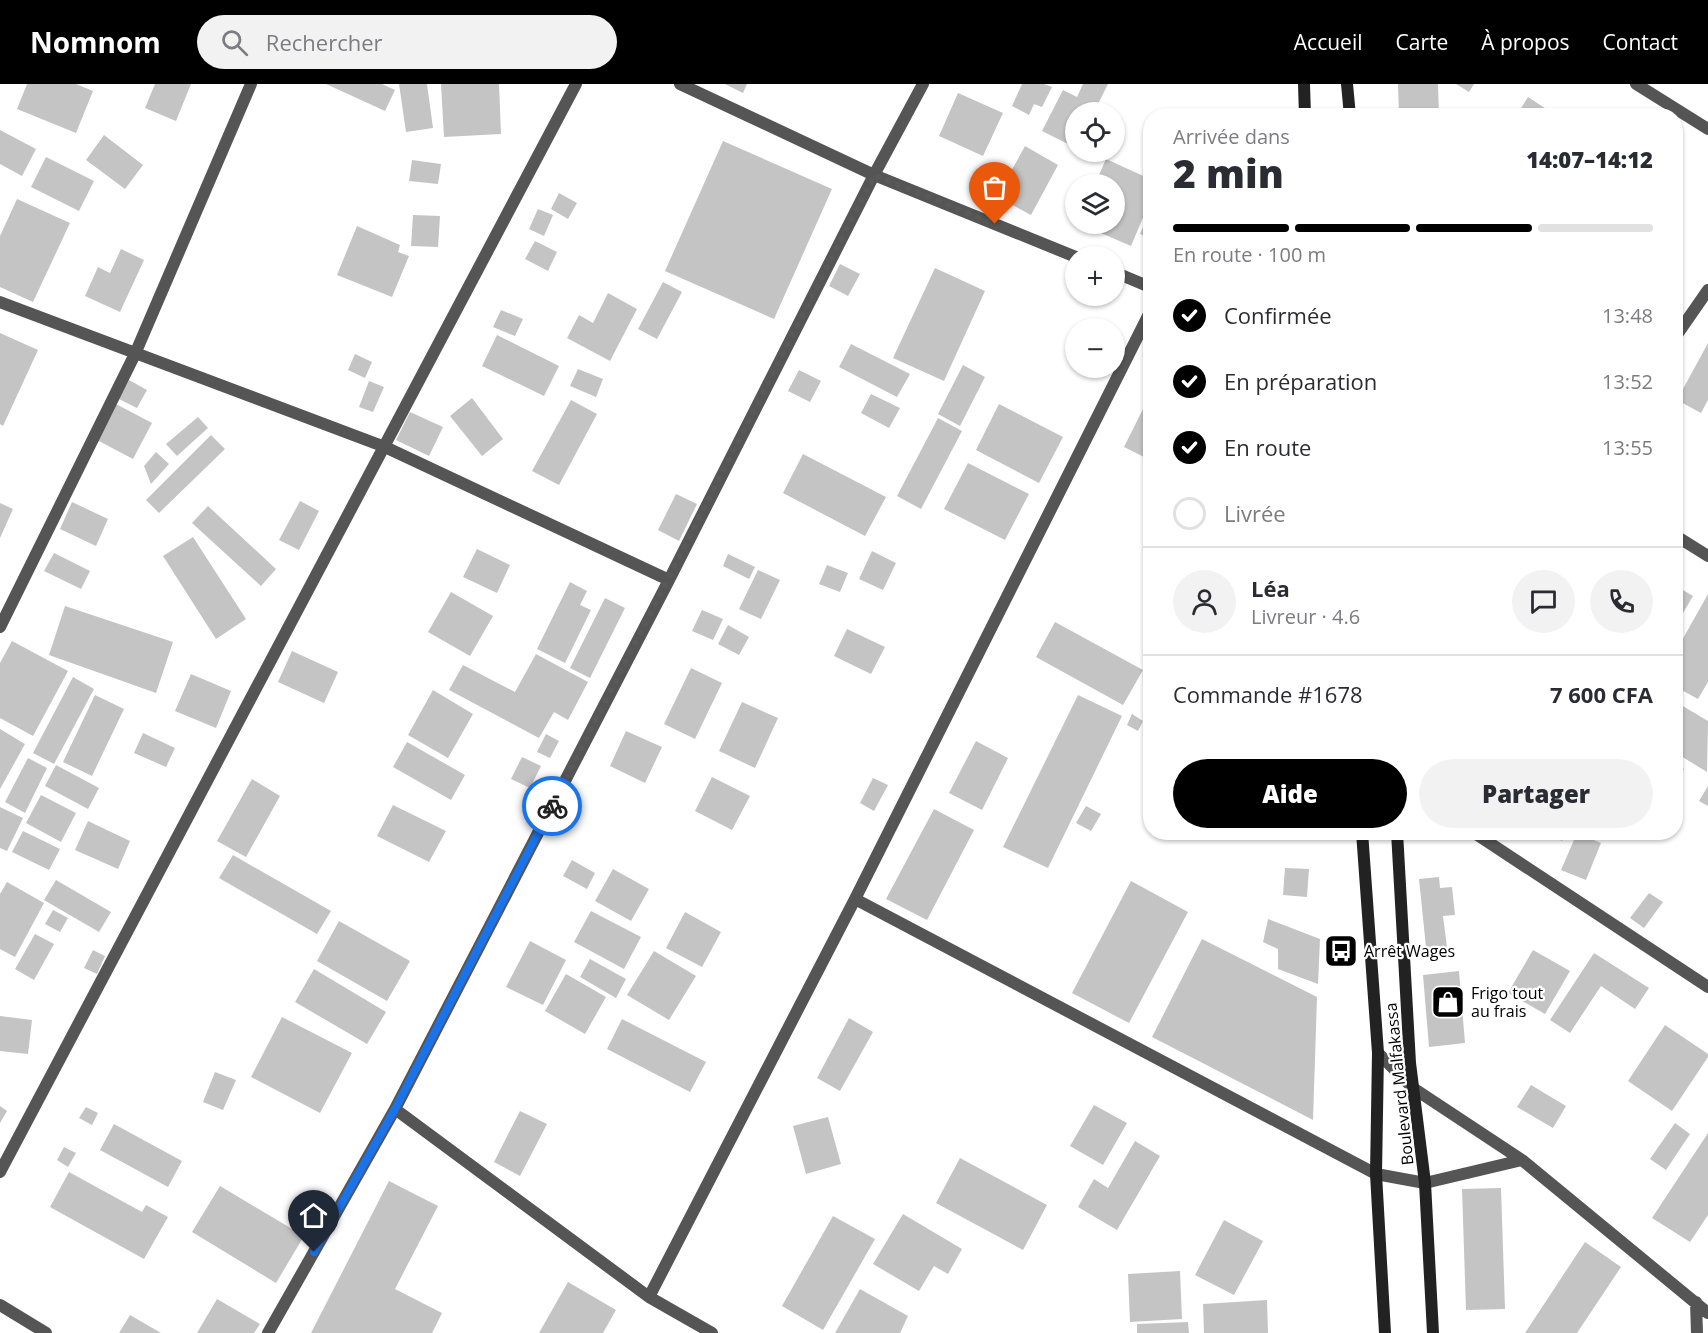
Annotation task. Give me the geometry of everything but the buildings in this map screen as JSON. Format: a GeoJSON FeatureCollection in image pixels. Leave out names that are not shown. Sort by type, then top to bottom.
{"type":"FeatureCollection","features":[{"type":"Feature","properties":{"kind":"main road"},"geometry":{"type":"LineString","coordinates":[[1304,84],[1305,108]]}},
{"type":"Feature","properties":{"kind":"main road"},"geometry":{"type":"LineString","coordinates":[[1347,84],[1349,108]]}},
{"type":"Feature","properties":{"kind":"main road","name":"Boulevard Malfakassa"},"geometry":{"type":"LineString","coordinates":[[1363,840],[1378,1053],[1376,1174],[1385,1333]]}},
{"type":"Feature","properties":{"kind":"main road","name":"Boulevard Malfakassa"},"geometry":{"type":"LineString","coordinates":[[1398,840],[1413,1088],[1425,1183],[1433,1333]]}},
{"type":"Feature","properties":{"kind":"street"},"geometry":{"type":"LineString","coordinates":[[0,627],[135,354],[251,84]]}},
{"type":"Feature","properties":{"kind":"street"},"geometry":{"type":"LineString","coordinates":[[0,1172],[576,84]]}},
{"type":"Feature","properties":{"kind":"street"},"geometry":{"type":"LineString","coordinates":[[680,84],[874,175],[1065,252]]}},
{"type":"Feature","properties":{"kind":"street"},"geometry":{"type":"LineString","coordinates":[[268,1333],[395,1109],[669,580],[874,175],[923,84]]}},
{"type":"Feature","properties":{"kind":"street"},"geometry":{"type":"LineString","coordinates":[[1636,84],[1674,108]]}},
{"type":"Feature","properties":{"kind":"street"},"geometry":{"type":"LineString","coordinates":[[1683,113],[1708,129]]}},
{"type":"Feature","properties":{"kind":"street"},"geometry":{"type":"LineString","coordinates":[[1125,277],[1143,284]]}},
{"type":"Feature","properties":{"kind":"street"},"geometry":{"type":"LineString","coordinates":[[1683,326],[1708,290]]}},
{"type":"Feature","properties":{"kind":"street"},"geometry":{"type":"LineString","coordinates":[[0,302],[385,447],[669,580]]}},
{"type":"Feature","properties":{"kind":"street"},"geometry":{"type":"LineString","coordinates":[[649,1297],[855,899],[1143,326]]}},
{"type":"Feature","properties":{"kind":"street"},"geometry":{"type":"LineString","coordinates":[[1683,540],[1708,556]]}},
{"type":"Feature","properties":{"kind":"street"},"geometry":{"type":"LineString","coordinates":[[1485,840],[1708,987]]}},
{"type":"Feature","properties":{"kind":"street"},"geometry":{"type":"LineString","coordinates":[[855,899],[1376,1174],[1425,1183],[1522,1160]]}},
{"type":"Feature","properties":{"kind":"street"},"geometry":{"type":"LineString","coordinates":[[1378,1053],[1413,1088],[1522,1160],[1708,1313]]}},
{"type":"Feature","properties":{"kind":"street"},"geometry":{"type":"LineString","coordinates":[[395,1109],[649,1297],[712,1333]]}},
{"type":"Feature","properties":{"kind":"street"},"geometry":{"type":"LineString","coordinates":[[1696,1302],[1697,1333]]}},
{"type":"Feature","properties":{"kind":"street"},"geometry":{"type":"LineString","coordinates":[[0,1305],[46,1333]]}},
{"type":"Feature","properties":{"kind":"way so far"},"geometry":{"type":"LineString","coordinates":[[552,806],[874,175],[995,224]]}},
{"type":"Feature","properties":{"kind":"place","name":"Arrêt Wages"},"geometry":{"type":"Point","coordinates":[1341,951]}},
{"type":"Feature","properties":{"kind":"place","name":"Frigo tout au frais"},"geometry":{"type":"Point","coordinates":[1448,1002]}},
{"type":"Feature","properties":{"kind":"route"},"geometry":{"type":"LineString","coordinates":[[314,1252],[395,1109],[552,806]]}}]}
